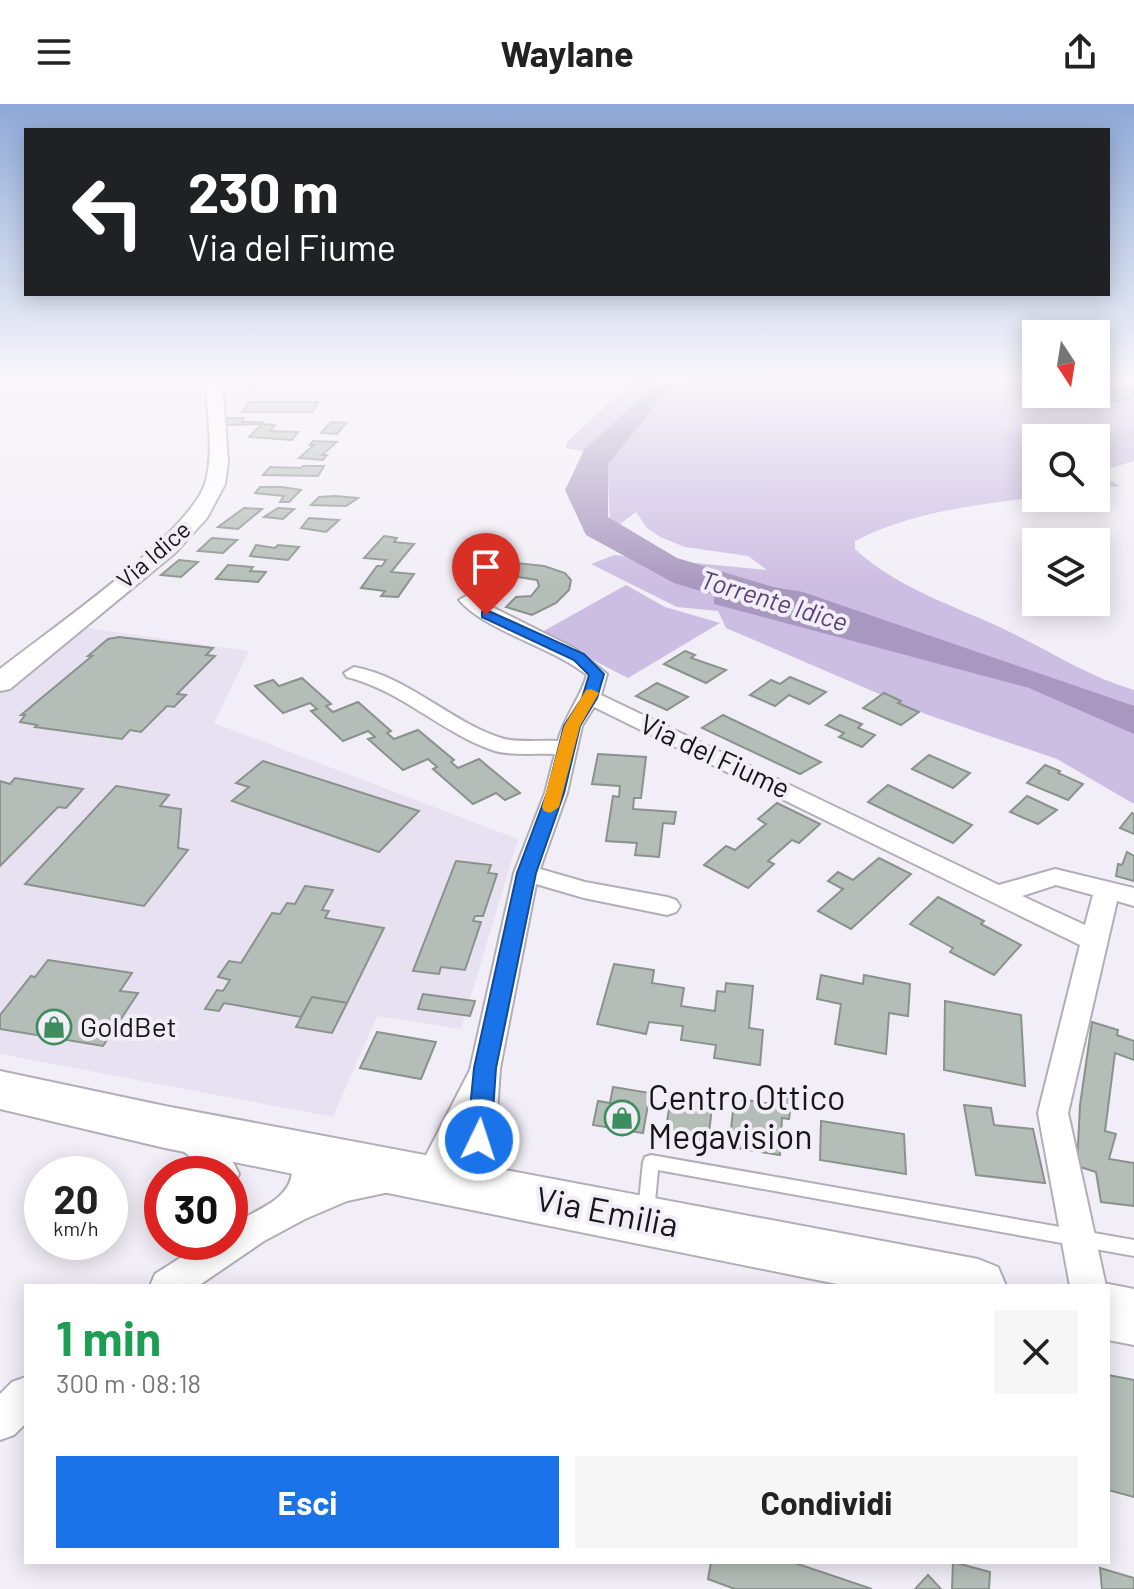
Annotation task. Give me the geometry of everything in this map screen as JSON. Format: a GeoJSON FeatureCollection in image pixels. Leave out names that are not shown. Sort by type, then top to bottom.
{"type":"FeatureCollection","features":[{"type":"Feature","properties":{"kind":"main road","name":"Via Idice"},"geometry":{"type":"LineString","coordinates":[[0,683],[167,548],[196,518],[215,484],[217,448]]}},
{"type":"Feature","properties":{"kind":"main road","name":"Via Emilia"},"geometry":{"type":"LineString","coordinates":[[0,1090],[165,1127],[968,1284]]}},
{"type":"Feature","properties":{"kind":"main road"},"geometry":{"type":"LineString","coordinates":[[1110,1312],[1134,1317]]}},
{"type":"Feature","properties":{"kind":"street"},"geometry":{"type":"LineString","coordinates":[[453,1182],[485,1068],[526,873],[556,793],[572,726],[590,698],[597,674],[579,657],[486,615],[468,600]]}},
{"type":"Feature","properties":{"kind":"street"},"geometry":{"type":"LineString","coordinates":[[354,673],[375,677],[448,720],[499,745],[567,748]]}},
{"type":"Feature","properties":{"kind":"street","name":"Via del Fiume"},"geometry":{"type":"LineString","coordinates":[[590,698],[831,811],[996,895],[1094,940]]}},
{"type":"Feature","properties":{"kind":"street"},"geometry":{"type":"LineString","coordinates":[[526,873],[584,890],[667,906]]}},
{"type":"Feature","properties":{"kind":"street"},"geometry":{"type":"LineString","coordinates":[[996,895],[1055,877],[1120,893],[1094,940],[1053,1113],[1088,1284]]}},
{"type":"Feature","properties":{"kind":"street"},"geometry":{"type":"LineString","coordinates":[[453,1182],[485,1068]]}},
{"type":"Feature","properties":{"kind":"street"},"geometry":{"type":"LineString","coordinates":[[165,1127],[200,1144],[213,1156]]}},
{"type":"Feature","properties":{"kind":"street"},"geometry":{"type":"LineString","coordinates":[[293,1208],[308,1184],[309,1165],[305,1154]]}},
{"type":"Feature","properties":{"kind":"street"},"geometry":{"type":"LineString","coordinates":[[248,1231],[345,1187],[366,1182],[453,1182]]}},
{"type":"Feature","properties":{"kind":"street"},"geometry":{"type":"LineString","coordinates":[[170,1284],[198,1260]]}},
{"type":"Feature","properties":{"kind":"street"},"geometry":{"type":"LineString","coordinates":[[0,1421],[24,1398]]}},
{"type":"Feature","properties":{"kind":"lane"},"geometry":{"type":"LineString","coordinates":[[645,1219],[651,1162],[1134,1248]]}},
{"type":"Feature","properties":{"kind":"shaded area"},"geometry":{"type":"Polygon","coordinates":[[[568,448],[1022,448],[1022,499],[921,516],[855,541],[855,549],[910,587],[1012,633],[1087,672],[1134,690],[1134,804],[1057,759],[928,715],[726,628],[718,611],[677,607],[591,564],[614,555],[767,570],[748,556],[685,547],[660,537],[647,528],[636,512],[620,524],[610,520],[607,455],[568,448]]]}},
{"type":"Feature","properties":{"kind":"shaded area"},"geometry":{"type":"Polygon","coordinates":[[[1110,448],[1134,448],[1134,461],[1110,468],[1110,448]]]}},
{"type":"Feature","properties":{"kind":"shaded area"},"geometry":{"type":"Polygon","coordinates":[[[626,585],[665,607],[720,623],[628,678],[540,633],[626,585]]]}},
{"type":"Feature","properties":{"kind":"shaded area"},"geometry":{"type":"Polygon","coordinates":[[[80,627],[249,651],[214,723],[518,839],[461,1029],[377,1016],[333,1117],[0,1054],[0,695],[80,627]]]}},
{"type":"Feature","properties":{"kind":"water","name":"Torrente Idice"},"geometry":{"type":"Polygon","coordinates":[[[621,448],[608,464],[608,517],[677,558],[773,587],[803,592],[1134,706],[1134,734],[1029,688],[714,604],[714,595],[674,583],[586,535],[565,490],[584,450],[621,448]]]}},
{"type":"Feature","properties":{"kind":"building"},"geometry":{"type":"Polygon","coordinates":[[[310,448],[330,448],[322,455],[327,455],[323,460],[299,458],[310,448]]]}},
{"type":"Feature","properties":{"kind":"building"},"geometry":{"type":"Polygon","coordinates":[[[324,466],[318,476],[263,475],[270,467],[324,466]]]}},
{"type":"Feature","properties":{"kind":"building"},"geometry":{"type":"Polygon","coordinates":[[[260,487],[301,490],[289,502],[280,502],[284,496],[255,493],[260,487]]]}},
{"type":"Feature","properties":{"kind":"building"},"geometry":{"type":"Polygon","coordinates":[[[319,497],[358,498],[346,506],[311,505],[319,497]]]}},
{"type":"Feature","properties":{"kind":"building"},"geometry":{"type":"Polygon","coordinates":[[[244,508],[262,509],[238,529],[218,527],[244,508]]]}},
{"type":"Feature","properties":{"kind":"building"},"geometry":{"type":"Polygon","coordinates":[[[278,508],[294,509],[283,519],[264,517],[278,508]]]}},
{"type":"Feature","properties":{"kind":"building"},"geometry":{"type":"Polygon","coordinates":[[[309,518],[339,520],[326,532],[301,528],[309,518]]]}},
{"type":"Feature","properties":{"kind":"building"},"geometry":{"type":"Polygon","coordinates":[[[384,536],[397,538],[394,542],[414,544],[391,572],[414,574],[398,597],[381,596],[385,591],[361,588],[377,566],[382,566],[386,560],[364,558],[384,536]]]}},
{"type":"Feature","properties":{"kind":"building"},"geometry":{"type":"Polygon","coordinates":[[[212,538],[237,540],[223,553],[198,551],[212,538]]]}},
{"type":"Feature","properties":{"kind":"building"},"geometry":{"type":"Polygon","coordinates":[[[256,545],[299,547],[288,560],[250,556],[256,545]]]}},
{"type":"Feature","properties":{"kind":"building"},"geometry":{"type":"Polygon","coordinates":[[[179,560],[198,562],[181,577],[161,575],[179,560]]]}},
{"type":"Feature","properties":{"kind":"building"},"geometry":{"type":"Polygon","coordinates":[[[516,563],[544,566],[565,573],[571,580],[569,590],[556,603],[532,615],[506,607],[516,597],[531,596],[539,586],[537,580],[505,575],[516,563]]]}},
{"type":"Feature","properties":{"kind":"building"},"geometry":{"type":"Polygon","coordinates":[[[228,565],[253,567],[250,571],[266,572],[258,582],[216,579],[228,565]]]}},
{"type":"Feature","properties":{"kind":"building"},"geometry":{"type":"Polygon","coordinates":[[[119,637],[213,648],[206,655],[215,656],[177,694],[186,695],[174,707],[167,706],[141,732],[130,730],[122,739],[35,727],[37,725],[20,722],[25,715],[21,715],[92,656],[88,656],[108,639],[119,637]]]}},
{"type":"Feature","properties":{"kind":"building"},"geometry":{"type":"Polygon","coordinates":[[[685,651],[695,655],[691,658],[726,670],[706,683],[664,664],[685,651]]]}},
{"type":"Feature","properties":{"kind":"building"},"geometry":{"type":"Polygon","coordinates":[[[790,677],[826,692],[809,704],[789,695],[775,706],[750,695],[771,680],[780,684],[790,677]]]}},
{"type":"Feature","properties":{"kind":"building"},"geometry":{"type":"Polygon","coordinates":[[[302,678],[331,704],[326,706],[333,712],[358,702],[391,731],[387,733],[394,739],[418,730],[454,760],[451,762],[458,768],[479,759],[520,793],[505,800],[496,793],[473,804],[433,769],[437,767],[428,759],[403,770],[368,739],[375,737],[368,731],[343,741],[311,711],[317,709],[310,703],[283,713],[255,686],[273,680],[279,686],[302,678]]]}},
{"type":"Feature","properties":{"kind":"building"},"geometry":{"type":"Polygon","coordinates":[[[657,683],[688,697],[667,710],[636,696],[657,683]]]}},
{"type":"Feature","properties":{"kind":"building"},"geometry":{"type":"Polygon","coordinates":[[[884,693],[919,712],[901,725],[863,708],[884,693]]]}},
{"type":"Feature","properties":{"kind":"building"},"geometry":{"type":"Polygon","coordinates":[[[723,715],[821,762],[800,774],[702,728],[723,715]]]}},
{"type":"Feature","properties":{"kind":"building"},"geometry":{"type":"Polygon","coordinates":[[[840,715],[862,724],[858,728],[875,735],[862,747],[839,737],[844,733],[826,725],[840,715]]]}},
{"type":"Feature","properties":{"kind":"building"},"geometry":{"type":"Polygon","coordinates":[[[598,754],[646,757],[641,798],[634,798],[633,809],[676,812],[674,824],[663,823],[659,857],[635,855],[637,843],[606,841],[613,796],[619,797],[620,786],[592,784],[598,754]]]}},
{"type":"Feature","properties":{"kind":"building"},"geometry":{"type":"Polygon","coordinates":[[[929,755],[970,773],[953,788],[912,769],[929,755]]]}},
{"type":"Feature","properties":{"kind":"building"},"geometry":{"type":"Polygon","coordinates":[[[263,761],[419,811],[379,852],[232,801],[249,787],[236,783],[263,761]]]}},
{"type":"Feature","properties":{"kind":"building"},"geometry":{"type":"Polygon","coordinates":[[[1045,765],[1083,784],[1068,800],[1027,783],[1045,765]]]}},
{"type":"Feature","properties":{"kind":"building"},"geometry":{"type":"Polygon","coordinates":[[[15,778],[83,789],[66,808],[58,807],[0,866],[0,781],[10,784],[15,778]]]}},
{"type":"Feature","properties":{"kind":"building"},"geometry":{"type":"Polygon","coordinates":[[[888,785],[972,825],[953,843],[868,802],[888,785]]]}},
{"type":"Feature","properties":{"kind":"building"},"geometry":{"type":"Polygon","coordinates":[[[116,786],[169,795],[160,806],[181,809],[178,848],[188,850],[144,906],[25,884],[116,786]]]}},
{"type":"Feature","properties":{"kind":"building"},"geometry":{"type":"Polygon","coordinates":[[[1027,796],[1057,810],[1038,824],[1010,812],[1027,796]]]}},
{"type":"Feature","properties":{"kind":"building"},"geometry":{"type":"Polygon","coordinates":[[[777,803],[820,824],[799,843],[792,840],[768,861],[774,864],[748,888],[704,865],[726,846],[735,850],[766,824],[758,819],[777,803]]]}},
{"type":"Feature","properties":{"kind":"building"},"geometry":{"type":"Polygon","coordinates":[[[1134,814],[1134,834],[1120,828],[1134,814]]]}},
{"type":"Feature","properties":{"kind":"building"},"geometry":{"type":"Polygon","coordinates":[[[1127,852],[1134,856],[1134,881],[1116,876],[1118,864],[1122,865],[1127,852]]]}},
{"type":"Feature","properties":{"kind":"building"},"geometry":{"type":"Polygon","coordinates":[[[879,858],[911,874],[851,929],[818,911],[843,889],[828,881],[838,872],[853,880],[879,858]]]}},
{"type":"Feature","properties":{"kind":"building"},"geometry":{"type":"Polygon","coordinates":[[[456,861],[491,865],[488,873],[497,874],[483,916],[475,916],[473,921],[481,922],[465,970],[441,967],[439,974],[413,971],[456,861]]]}},
{"type":"Feature","properties":{"kind":"building"},"geometry":{"type":"Polygon","coordinates":[[[305,886],[333,890],[322,910],[329,911],[325,918],[384,928],[347,1003],[312,997],[301,1017],[224,1003],[219,1011],[205,1009],[217,990],[223,991],[230,980],[218,977],[229,961],[241,963],[272,913],[280,914],[287,903],[295,904],[305,886]]]}},
{"type":"Feature","properties":{"kind":"building"},"geometry":{"type":"Polygon","coordinates":[[[938,897],[1021,945],[994,975],[950,952],[953,948],[910,924],[938,897]]]}},
{"type":"Feature","properties":{"kind":"building"},"geometry":{"type":"Polygon","coordinates":[[[48,960],[132,973],[120,991],[138,993],[103,1046],[0,1029],[0,1015],[48,960]]]}},
{"type":"Feature","properties":{"kind":"building"},"geometry":{"type":"Polygon","coordinates":[[[614,964],[654,970],[652,983],[684,988],[681,1006],[715,1011],[717,991],[725,992],[726,983],[753,986],[749,1028],[763,1030],[760,1065],[714,1058],[716,1045],[681,1040],[683,1026],[649,1022],[646,1034],[597,1024],[614,964]]]}},
{"type":"Feature","properties":{"kind":"building"},"geometry":{"type":"Polygon","coordinates":[[[821,975],[863,984],[864,975],[910,984],[908,1016],[889,1013],[886,1054],[835,1044],[841,1004],[817,999],[821,975]]]}},
{"type":"Feature","properties":{"kind":"building"},"geometry":{"type":"Polygon","coordinates":[[[423,994],[475,1001],[470,1016],[418,1009],[423,994]]]}},
{"type":"Feature","properties":{"kind":"building"},"geometry":{"type":"Polygon","coordinates":[[[312,997],[347,1003],[332,1033],[296,1027],[312,997]]]}},
{"type":"Feature","properties":{"kind":"building"},"geometry":{"type":"Polygon","coordinates":[[[945,1001],[1021,1015],[1025,1086],[944,1070],[945,1001]]]}},
{"type":"Feature","properties":{"kind":"building"},"geometry":{"type":"Polygon","coordinates":[[[1092,1022],[1118,1030],[1117,1035],[1134,1041],[1134,1060],[1115,1053],[1105,1131],[1116,1134],[1109,1159],[1134,1163],[1134,1206],[1101,1202],[1096,1172],[1077,1166],[1080,1105],[1092,1022]]]}},
{"type":"Feature","properties":{"kind":"building"},"geometry":{"type":"Polygon","coordinates":[[[377,1032],[436,1042],[421,1079],[360,1068],[377,1032]]]}},
{"type":"Feature","properties":{"kind":"building"},"geometry":{"type":"Polygon","coordinates":[[[613,1087],[650,1093],[643,1133],[593,1125],[598,1101],[610,1103],[613,1087]]]}},
{"type":"Feature","properties":{"kind":"building"},"geometry":{"type":"Polygon","coordinates":[[[672,1092],[713,1099],[708,1141],[665,1133],[672,1092]]]}},
{"type":"Feature","properties":{"kind":"building"},"geometry":{"type":"Polygon","coordinates":[[[779,1093],[792,1095],[789,1119],[782,1118],[780,1155],[729,1147],[733,1111],[740,1112],[741,1099],[778,1105],[779,1093]]]}},
{"type":"Feature","properties":{"kind":"building"},"geometry":{"type":"Polygon","coordinates":[[[964,1105],[991,1108],[994,1125],[1033,1129],[1045,1183],[976,1175],[964,1105]]]}},
{"type":"Feature","properties":{"kind":"building"},"geometry":{"type":"Polygon","coordinates":[[[821,1121],[904,1134],[906,1174],[820,1160],[821,1121]]]}},
{"type":"Feature","properties":{"kind":"building"},"geometry":{"type":"Polygon","coordinates":[[[1110,1375],[1134,1380],[1134,1497],[1110,1491],[1110,1375]]]}},
{"type":"Feature","properties":{"kind":"building"},"geometry":{"type":"Polygon","coordinates":[[[711,1564],[798,1564],[872,1589],[735,1589],[708,1579],[711,1564]]]}},
{"type":"Feature","properties":{"kind":"building"},"geometry":{"type":"Polygon","coordinates":[[[953,1564],[990,1572],[989,1589],[952,1589],[953,1564]]]}},
{"type":"Feature","properties":{"kind":"building"},"geometry":{"type":"Polygon","coordinates":[[[1100,1568],[1134,1578],[1134,1589],[1102,1589],[1100,1568]]]}},
{"type":"Feature","properties":{"kind":"building"},"geometry":{"type":"Polygon","coordinates":[[[928,1575],[941,1589],[915,1589],[928,1575]]]}},
{"type":"Feature","properties":{"kind":"slow traffic"},"geometry":{"type":"LineString","coordinates":[[550,807],[572,726],[591,693]]}},
{"type":"Feature","properties":{"kind":"place","name":"GoldBet"},"geometry":{"type":"Point","coordinates":[54,1027]}},
{"type":"Feature","properties":{"kind":"place","name":"Centro Ottico Megavision"},"geometry":{"type":"Point","coordinates":[622,1118]}},
{"type":"Feature","properties":{"kind":"route"},"geometry":{"type":"LineString","coordinates":[[479,1140],[485,1068],[496,1003],[526,873],[556,793],[572,726],[590,698],[597,674],[579,657],[486,615]]}}]}
